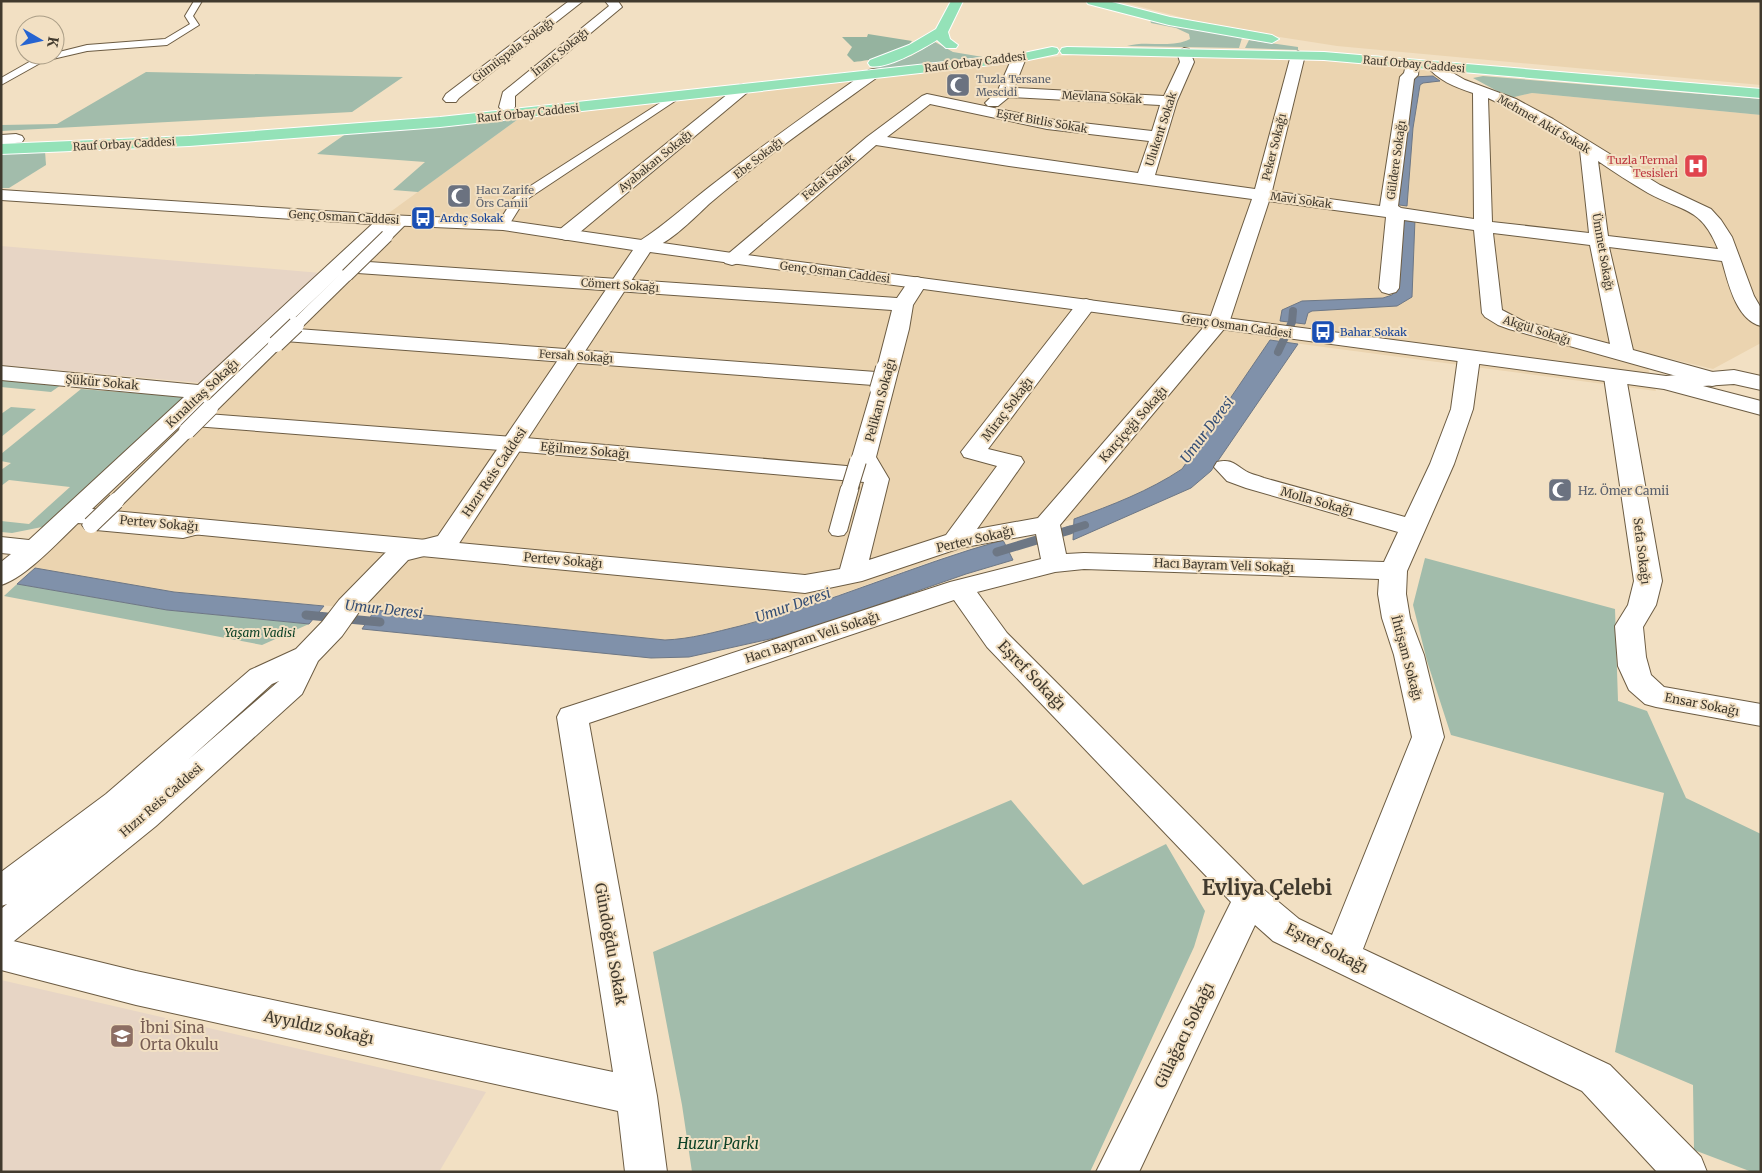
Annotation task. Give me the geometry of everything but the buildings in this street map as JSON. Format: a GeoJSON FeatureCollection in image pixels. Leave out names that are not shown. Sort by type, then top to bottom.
{"type":"FeatureCollection","features":[{"type":"Feature","properties":{"kind":"main road"},"geometry":{"type":"LineString","coordinates":[[941,32],[957,1]]}},
{"type":"Feature","properties":{"kind":"main road","name":"Rauf Orbay Caddesi"},"geometry":{"type":"LineString","coordinates":[[1092,1],[1199,27],[1326,47],[1448,60],[1761,87]]}},
{"type":"Feature","properties":{"kind":"main road","name":"Rauf Orbay Caddesi"},"geometry":{"type":"LineString","coordinates":[[1108,5],[1128,16],[1141,27]]}},
{"type":"Feature","properties":{"kind":"main road","name":"Rauf Orbay Caddesi"},"geometry":{"type":"LineString","coordinates":[[4,144],[414,116],[850,68],[877,63],[899,56],[941,32],[944,41],[965,50],[1298,55],[1761,94]]}},
{"type":"Feature","properties":{"kind":"main road","name":"Rauf Orbay Caddesi"},"geometry":{"type":"LineString","coordinates":[[4,144],[188,140],[399,126],[1019,58],[1104,46],[1130,39]]}},
{"type":"Feature","properties":{"kind":"street","name":"Gümüşpala Sokağı"},"geometry":{"type":"LineString","coordinates":[[451,99],[577,1]]}},
{"type":"Feature","properties":{"kind":"street","name":"İnanç Sokağı"},"geometry":{"type":"LineString","coordinates":[[507,107],[508,95],[616,7],[611,1]]}},
{"type":"Feature","properties":{"kind":"street","name":"Ulukent Sokak"},"geometry":{"type":"LineString","coordinates":[[1145,179],[1169,100],[1187,62],[1184,52]]}},
{"type":"Feature","properties":{"kind":"street","name":"Peker Sokağı"},"geometry":{"type":"LineString","coordinates":[[1219,323],[1262,195],[1298,55]]}},
{"type":"Feature","properties":{"kind":"street"},"geometry":{"type":"LineString","coordinates":[[980,110],[994,103],[1005,92],[1019,58]]}},
{"type":"Feature","properties":{"kind":"street","name":"Güldere Sokağı"},"geometry":{"type":"LineString","coordinates":[[1389,288],[1395,213],[1389,207],[1407,76],[1411,75],[1412,64]]}},
{"type":"Feature","properties":{"kind":"street","name":"Mehmet Akif Sokak"},"geometry":{"type":"LineString","coordinates":[[1433,65],[1439,72],[1455,82],[1511,102],[1655,190],[1707,215],[1716,227],[1729,256],[1749,309],[1761,320]]}},
{"type":"Feature","properties":{"kind":"street","name":"Ebe Sokağı"},"geometry":{"type":"LineString","coordinates":[[645,246],[657,239],[798,126],[874,74]]}},
{"type":"Feature","properties":{"kind":"street","name":"Ayabakan Sokağı"},"geometry":{"type":"LineString","coordinates":[[566,234],[744,88]]}},
{"type":"Feature","properties":{"kind":"street","name":"Akgül Sokağı"},"geometry":{"type":"LineString","coordinates":[[1480,90],[1482,226],[1492,313],[1505,322],[1619,366],[1719,378]]}},
{"type":"Feature","properties":{"kind":"street","name":"Mevlana Sokak"},"geometry":{"type":"LineString","coordinates":[[1005,92],[1169,100]]}},
{"type":"Feature","properties":{"kind":"street","name":"Eşref Bitlis Sokak"},"geometry":{"type":"LineString","coordinates":[[927,99],[1065,127],[1159,137]]}},
{"type":"Feature","properties":{"kind":"street","name":"Fedai Sokak"},"geometry":{"type":"LineString","coordinates":[[732,259],[873,140],[927,99]]}},
{"type":"Feature","properties":{"kind":"street","name":"Mavi Sokak"},"geometry":{"type":"LineString","coordinates":[[873,140],[1599,242],[1729,256]]}},
{"type":"Feature","properties":{"kind":"street","name":"Ümmet Sokağı"},"geometry":{"type":"LineString","coordinates":[[1588,149],[1599,242],[1619,366]]}},
{"type":"Feature","properties":{"kind":"street","name":"Genç Osman Caddesi"},"geometry":{"type":"LineString","coordinates":[[1,195],[393,225],[503,225],[732,259],[1086,305],[1469,358],[1619,366],[1666,383],[1755,408]]}},
{"type":"Feature","properties":{"kind":"street","name":"Kınalıtaş Sokağı"},"geometry":{"type":"LineString","coordinates":[[13,559],[81,520],[342,270],[393,225]]}},
{"type":"Feature","properties":{"kind":"street","name":"Hızır Reis Caddesi"},"geometry":{"type":"LineString","coordinates":[[1,930],[144,817],[290,687],[306,656],[332,629],[349,606],[399,554],[447,542],[645,246]]}},
{"type":"Feature","properties":{"kind":"street","name":"Cömert Sokağı"},"geometry":{"type":"LineString","coordinates":[[342,270],[619,284],[902,305]]}},
{"type":"Feature","properties":{"kind":"street","name":"Pelikan Sokağı"},"geometry":{"type":"LineString","coordinates":[[867,468],[864,457],[883,379],[899,329],[902,305],[917,283]]}},
{"type":"Feature","properties":{"kind":"street","name":"Miraç Sokağı"},"geometry":{"type":"LineString","coordinates":[[955,540],[1012,462],[974,452],[1086,305]]}},
{"type":"Feature","properties":{"kind":"street","name":"Karçiçeği Sokağı"},"geometry":{"type":"LineString","coordinates":[[1050,542],[1219,323]]}},
{"type":"Feature","properties":{"kind":"street","name":"Fersah Sokağı"},"geometry":{"type":"LineString","coordinates":[[271,338],[572,355],[883,379]]}},
{"type":"Feature","properties":{"kind":"street","name":"İhtişam Sokağı"},"geometry":{"type":"LineString","coordinates":[[1342,957],[1428,737],[1409,656],[1396,618],[1392,594],[1394,571],[1442,464],[1462,409],[1469,358]]}},
{"type":"Feature","properties":{"kind":"street"},"geometry":{"type":"LineString","coordinates":[[1719,378],[1761,365]]}},
{"type":"Feature","properties":{"kind":"street","name":"Sefa Sokağı"},"geometry":{"type":"LineString","coordinates":[[1619,366],[1648,581],[1646,598],[1640,613],[1629,626],[1634,674],[1644,689]]}},
{"type":"Feature","properties":{"kind":"street","name":"Şükür Sokak"},"geometry":{"type":"LineString","coordinates":[[1,373],[207,400]]}},
{"type":"Feature","properties":{"kind":"street","name":"Genç Osman Caddesi"},"geometry":{"type":"LineString","coordinates":[[1666,383],[1719,378],[1743,378],[1761,383]]}},
{"type":"Feature","properties":{"kind":"street","name":"Genç Osman Caddesi"},"geometry":{"type":"LineString","coordinates":[[1719,378],[1716,382],[1716,390],[1727,398],[1755,408]]}},
{"type":"Feature","properties":{"kind":"street","name":"Eğilmez Sokağı"},"geometry":{"type":"LineString","coordinates":[[181,425],[514,444],[867,468]]}},
{"type":"Feature","properties":{"kind":"street","name":"Molla Sokağı"},"geometry":{"type":"LineString","coordinates":[[1226,467],[1236,476],[1255,484],[1413,528]]}},
{"type":"Feature","properties":{"kind":"street"},"geometry":{"type":"LineString","coordinates":[[852,575],[877,479],[867,468]]}},
{"type":"Feature","properties":{"kind":"street","name":"Pertev Sokağı"},"geometry":{"type":"LineString","coordinates":[[81,520],[205,528],[805,584],[852,575],[955,540],[1050,542]]}},
{"type":"Feature","properties":{"kind":"street","name":"Hacı Bayram Veli Sokağı"},"geometry":{"type":"LineString","coordinates":[[572,716],[960,588],[1050,542],[1084,561],[1394,571]]}},
{"type":"Feature","properties":{"kind":"street","name":"Eşref Sokağı"},"geometry":{"type":"LineString","coordinates":[[960,588],[997,640],[1250,899],[1286,930],[1596,1078],[1686,1172]]}},
{"type":"Feature","properties":{"kind":"street","name":"Hızır Reis Caddesi"},"geometry":{"type":"LineString","coordinates":[[1,892],[118,803],[261,677],[306,656]]}},
{"type":"Feature","properties":{"kind":"street","name":"Ensar Sokağı"},"geometry":{"type":"LineString","coordinates":[[1644,689],[1656,696],[1761,715]]}},
{"type":"Feature","properties":{"kind":"street","name":"Gündoğdu Sokak"},"geometry":{"type":"LineString","coordinates":[[572,716],[637,1096],[646,1172]]}},
{"type":"Feature","properties":{"kind":"street","name":"Gülağacı Sokağı"},"geometry":{"type":"LineString","coordinates":[[1117,1172],[1250,899]]}},
{"type":"Feature","properties":{"kind":"street","name":"Ayyıldız Sokağı"},"geometry":{"type":"LineString","coordinates":[[1,954],[136,988],[637,1096]]}},
{"type":"Feature","properties":{"kind":"lane"},"geometry":{"type":"LineString","coordinates":[[1,82],[41,59],[87,48],[167,42],[195,25],[189,16],[198,1]]}},
{"type":"Feature","properties":{"kind":"lane"},"geometry":{"type":"LineString","coordinates":[[503,225],[517,202],[525,195],[674,97]]}},
{"type":"Feature","properties":{"kind":"lane"},"geometry":{"type":"LineString","coordinates":[[271,338],[296,325],[342,270]]}},
{"type":"Feature","properties":{"kind":"lane"},"geometry":{"type":"LineString","coordinates":[[883,379],[892,342]]}},
{"type":"Feature","properties":{"kind":"lane"},"geometry":{"type":"LineString","coordinates":[[81,520],[116,500],[181,425]]}},
{"type":"Feature","properties":{"kind":"lane"},"geometry":{"type":"LineString","coordinates":[[838,531],[850,487],[867,468]]}},
{"type":"Feature","properties":{"kind":"shaded area"},"geometry":{"type":"Polygon","coordinates":[[[1118,1],[1761,1],[1761,85],[1337,46],[1223,28],[1118,1]]]}},
{"type":"Feature","properties":{"kind":"shaded area"},"geometry":{"type":"Polygon","coordinates":[[[1082,54],[1305,58],[1425,67],[1447,70],[1510,98],[1532,93],[1761,115],[1761,343],[1713,369],[1642,352],[1656,391],[1271,340],[1182,469],[1161,483],[1074,519],[954,553],[780,616],[685,639],[665,640],[375,610],[174,592],[7,564],[375,223],[521,117],[1082,54]]]}},
{"type":"Feature","properties":{"kind":"shaded area"},"geometry":{"type":"Polygon","coordinates":[[[1,246],[321,273],[202,383],[1,365],[1,246]]]}},
{"type":"Feature","properties":{"kind":"shaded area","name":"İbni Sina Orta Okulu"},"geometry":{"type":"Polygon","coordinates":[[[1,980],[486,1092],[439,1172],[1,1172],[1,980]]]}},
{"type":"Feature","properties":{"kind":"green space"},"geometry":{"type":"Polygon","coordinates":[[[1150,20],[1242,38],[1239,48],[1127,46],[1135,44],[1167,44],[1190,39],[1189,34],[1176,28],[1151,23],[1150,20]]]}},
{"type":"Feature","properties":{"kind":"green space"},"geometry":{"type":"Polygon","coordinates":[[[868,34],[912,41],[893,54],[854,62],[847,55],[852,47],[842,37],[867,37],[868,34]]]}},
{"type":"Feature","properties":{"kind":"green space"},"geometry":{"type":"Polygon","coordinates":[[[1249,40],[1298,47],[1298,50],[1245,48],[1249,40]]]}},
{"type":"Feature","properties":{"kind":"green space"},"geometry":{"type":"Polygon","coordinates":[[[935,42],[953,52],[989,58],[478,114],[252,132],[493,112],[867,70],[911,56],[935,42]]]}},
{"type":"Feature","properties":{"kind":"green space"},"geometry":{"type":"Polygon","coordinates":[[[146,72],[403,77],[352,112],[1,131],[1,125],[57,124],[146,72]]]}},
{"type":"Feature","properties":{"kind":"green space"},"geometry":{"type":"Polygon","coordinates":[[[1483,76],[1761,99],[1761,115],[1532,93],[1510,98],[1473,78],[1483,76]]]}},
{"type":"Feature","properties":{"kind":"green space"},"geometry":{"type":"Polygon","coordinates":[[[521,117],[418,192],[393,190],[425,162],[317,154],[347,133],[521,117]]]}},
{"type":"Feature","properties":{"kind":"green space"},"geometry":{"type":"Polygon","coordinates":[[[45,151],[46,165],[9,188],[1,188],[1,153],[45,151]]]}},
{"type":"Feature","properties":{"kind":"green space"},"geometry":{"type":"Polygon","coordinates":[[[1,379],[61,385],[51,392],[1,387],[1,379]]]}},
{"type":"Feature","properties":{"kind":"green space"},"geometry":{"type":"Polygon","coordinates":[[[81,389],[186,397],[47,526],[12,533],[1,532],[1,521],[29,524],[70,487],[9,480],[1,486],[1,470],[11,463],[1,461],[1,454],[81,389]]]}},
{"type":"Feature","properties":{"kind":"green space"},"geometry":{"type":"Polygon","coordinates":[[[11,407],[36,409],[1,437],[1,414],[11,407]]]}},
{"type":"Feature","properties":{"kind":"green space"},"geometry":{"type":"Polygon","coordinates":[[[1425,558],[1615,609],[1618,701],[1647,711],[1686,798],[1761,834],[1761,1172],[1752,1172],[1694,1150],[1693,1085],[1615,1052],[1664,793],[1451,735],[1427,661],[1413,605],[1425,558]]]}},
{"type":"Feature","properties":{"kind":"green space","name":"Yaşam Vadisi"},"geometry":{"type":"Polygon","coordinates":[[[17,584],[167,610],[309,624],[262,645],[4,596],[17,584]]]}},
{"type":"Feature","properties":{"kind":"green space","name":"Huzur Parkı"},"geometry":{"type":"Polygon","coordinates":[[[1011,800],[1083,885],[1166,844],[1205,911],[1194,947],[1090,1172],[692,1172],[682,1105],[653,952],[1011,800]]]}},
{"type":"Feature","properties":{"kind":"water"},"geometry":{"type":"Polygon","coordinates":[[[1433,76],[1440,81],[1420,85],[1413,128],[1407,206],[1392,204],[1413,77],[1433,76]]]}},
{"type":"Feature","properties":{"kind":"water"},"geometry":{"type":"Polygon","coordinates":[[[1399,217],[1415,219],[1412,297],[1397,306],[1312,311],[1308,313],[1305,324],[1280,321],[1282,310],[1302,301],[1383,298],[1392,295],[1395,291],[1399,217]]]}},
{"type":"Feature","properties":{"kind":"water"},"geometry":{"type":"Polygon","coordinates":[[[1270,340],[1298,344],[1211,471],[1191,488],[1073,540],[1074,519],[1143,491],[1182,469],[1270,340]]]}},
{"type":"Feature","properties":{"kind":"water"},"geometry":{"type":"Polygon","coordinates":[[[1003,540],[1013,560],[966,574],[797,633],[689,657],[651,658],[362,629],[375,610],[665,640],[684,638],[740,626],[806,607],[936,561],[1003,540]]]}},
{"type":"Feature","properties":{"kind":"water"},"geometry":{"type":"Polygon","coordinates":[[[35,568],[174,592],[324,606],[309,624],[167,610],[17,584],[35,568]]]}},
{"type":"Feature","properties":{"kind":"waterway","name":"Umur Deresi"},"geometry":{"type":"LineString","coordinates":[[1278,352],[1292,322],[1293,311]]}},
{"type":"Feature","properties":{"kind":"waterway","name":"Umur Deresi"},"geometry":{"type":"LineString","coordinates":[[1066,531],[1085,525]]}},
{"type":"Feature","properties":{"kind":"waterway","name":"Umur Deresi"},"geometry":{"type":"LineString","coordinates":[[997,552],[1070,530]]}},
{"type":"Feature","properties":{"kind":"waterway","name":"Umur Deresi"},"geometry":{"type":"LineString","coordinates":[[306,615],[380,622]]}},
{"type":"Feature","properties":{"kind":"place","name":"Tuzla Tersane Mescidi"},"geometry":{"type":"Point","coordinates":[958,85]}},
{"type":"Feature","properties":{"kind":"place","name":"Tuzla Termal Tesisleri"},"geometry":{"type":"Point","coordinates":[1696,166]}},
{"type":"Feature","properties":{"kind":"place","name":"Hacı Zarife Örs Camii"},"geometry":{"type":"Point","coordinates":[459,196]}},
{"type":"Feature","properties":{"kind":"place","name":"Ardıç Sokak"},"geometry":{"type":"Point","coordinates":[423,218]}},
{"type":"Feature","properties":{"kind":"place","name":"Bahar Sokak"},"geometry":{"type":"Point","coordinates":[1323,332]}},
{"type":"Feature","properties":{"kind":"place","name":"Hz. Ömer Camii"},"geometry":{"type":"Point","coordinates":[1560,490]}},
{"type":"Feature","properties":{"kind":"place","name":"İbni Sina Orta Okulu"},"geometry":{"type":"Point","coordinates":[122,1036]}},
{"type":"Feature","properties":{"kind":"district","name":"Evliya Çelebi"},"geometry":{"type":"Point","coordinates":[1267,887]}}]}
